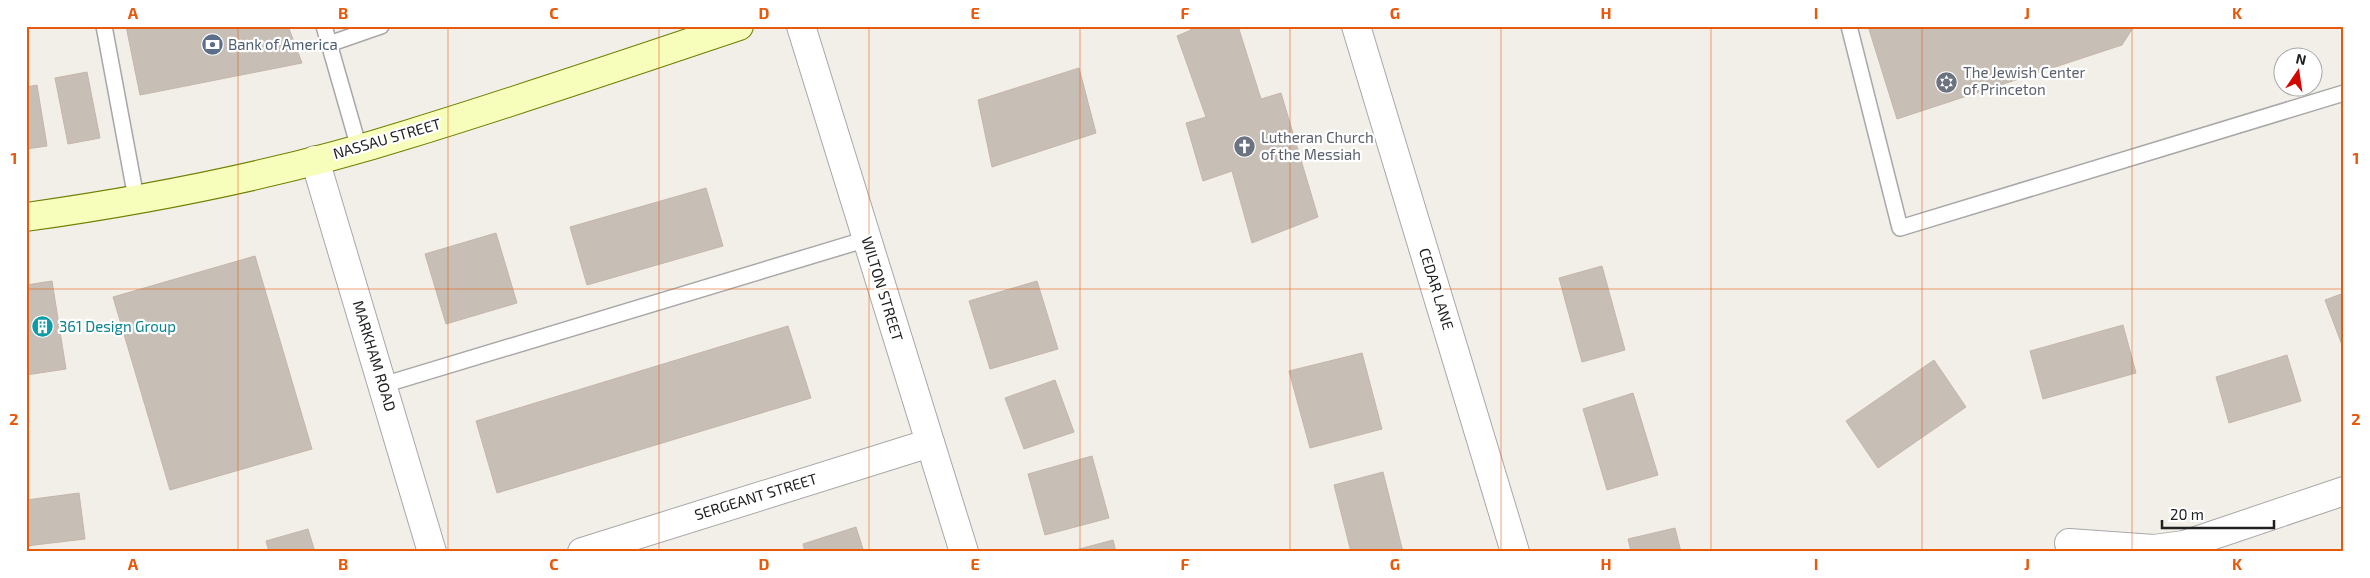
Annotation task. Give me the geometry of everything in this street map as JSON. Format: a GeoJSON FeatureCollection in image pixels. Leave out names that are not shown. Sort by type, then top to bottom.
{"type":"FeatureCollection","features":[{"type":"Feature","properties":{"kind":"main road","name":"NASSAU STREET"},"geometry":{"type":"LineString","coordinates":[[26,218],[181,191],[315,160],[408,135],[702,32],[739,26]]}},
{"type":"Feature","properties":{"kind":"street","name":"WILTON STREET"},"geometry":{"type":"LineString","coordinates":[[801,26],[964,552]]}},
{"type":"Feature","properties":{"kind":"street","name":"CEDAR LANE"},"geometry":{"type":"LineString","coordinates":[[1356,26],[1515,552]]}},
{"type":"Feature","properties":{"kind":"street","name":"MARKHAM ROAD"},"geometry":{"type":"LineString","coordinates":[[315,160],[432,552]]}},
{"type":"Feature","properties":{"kind":"street","name":"SERGEANT STREET"},"geometry":{"type":"LineString","coordinates":[[582,552],[930,443]]}},
{"type":"Feature","properties":{"kind":"street"},"geometry":{"type":"LineString","coordinates":[[2069,542],[2154,549],[2184,545],[2344,492]]}},
{"type":"Feature","properties":{"kind":"lane"},"geometry":{"type":"LineString","coordinates":[[104,26],[136,198]]}},
{"type":"Feature","properties":{"kind":"lane"},"geometry":{"type":"LineString","coordinates":[[324,26],[359,148]]}},
{"type":"Feature","properties":{"kind":"lane"},"geometry":{"type":"LineString","coordinates":[[330,44],[381,26]]}},
{"type":"Feature","properties":{"kind":"lane"},"geometry":{"type":"LineString","coordinates":[[1850,26],[1900,228],[2344,93]]}},
{"type":"Feature","properties":{"kind":"lane"},"geometry":{"type":"LineString","coordinates":[[383,385],[867,239]]}},
{"type":"Feature","properties":{"kind":"building","name":"Bank of America"},"geometry":{"type":"Polygon","coordinates":[[[126,26],[288,26],[302,63],[140,95],[126,26]]]}},
{"type":"Feature","properties":{"kind":"building","name":"Lutheran Church of the Messiah"},"geometry":{"type":"Polygon","coordinates":[[[1190,26],[1238,26],[1261,99],[1281,93],[1318,217],[1252,243],[1232,171],[1203,181],[1186,123],[1206,117],[1177,36],[1191,30],[1190,26]]]}},
{"type":"Feature","properties":{"kind":"building","name":"The Jewish Center of Princeton"},"geometry":{"type":"Polygon","coordinates":[[[1868,26],[2134,26],[2122,45],[1897,119],[1868,26]]]}},
{"type":"Feature","properties":{"kind":"building"},"geometry":{"type":"Polygon","coordinates":[[[1079,68],[1096,133],[992,167],[978,100],[1079,68]]]}},
{"type":"Feature","properties":{"kind":"building"},"geometry":{"type":"Polygon","coordinates":[[[87,72],[100,138],[68,144],[55,78],[87,72]]]}},
{"type":"Feature","properties":{"kind":"building"},"geometry":{"type":"Polygon","coordinates":[[[37,85],[47,146],[26,149],[26,87],[37,85]]]}},
{"type":"Feature","properties":{"kind":"building"},"geometry":{"type":"Polygon","coordinates":[[[706,188],[723,246],[587,285],[570,227],[706,188]]]}},
{"type":"Feature","properties":{"kind":"building"},"geometry":{"type":"Polygon","coordinates":[[[496,233],[517,303],[446,324],[425,254],[496,233]]]}},
{"type":"Feature","properties":{"kind":"building"},"geometry":{"type":"Polygon","coordinates":[[[255,256],[312,449],[170,490],[113,297],[255,256]]]}},
{"type":"Feature","properties":{"kind":"building"},"geometry":{"type":"Polygon","coordinates":[[[1602,266],[1625,350],[1582,362],[1559,278],[1602,266]]]}},
{"type":"Feature","properties":{"kind":"building","name":"361 Design Group"},"geometry":{"type":"Polygon","coordinates":[[[52,281],[66,369],[26,375],[26,285],[52,281]]]}},
{"type":"Feature","properties":{"kind":"building"},"geometry":{"type":"Polygon","coordinates":[[[1037,281],[1058,349],[990,369],[969,301],[1037,281]]]}},
{"type":"Feature","properties":{"kind":"building"},"geometry":{"type":"Polygon","coordinates":[[[2344,293],[2344,344],[2342,345],[2325,300],[2344,293]]]}},
{"type":"Feature","properties":{"kind":"building"},"geometry":{"type":"Polygon","coordinates":[[[2123,325],[2136,373],[2043,399],[2030,351],[2123,325]]]}},
{"type":"Feature","properties":{"kind":"building"},"geometry":{"type":"Polygon","coordinates":[[[788,326],[811,398],[497,493],[476,421],[788,326]]]}},
{"type":"Feature","properties":{"kind":"building"},"geometry":{"type":"Polygon","coordinates":[[[1362,353],[1382,429],[1310,448],[1289,371],[1362,353]]]}},
{"type":"Feature","properties":{"kind":"building"},"geometry":{"type":"Polygon","coordinates":[[[2287,355],[2301,401],[2229,423],[2216,377],[2287,355]]]}},
{"type":"Feature","properties":{"kind":"building"},"geometry":{"type":"Polygon","coordinates":[[[1934,360],[1966,407],[1878,468],[1846,421],[1934,360]]]}},
{"type":"Feature","properties":{"kind":"building"},"geometry":{"type":"Polygon","coordinates":[[[1055,380],[1074,432],[1024,449],[1005,398],[1055,380]]]}},
{"type":"Feature","properties":{"kind":"building"},"geometry":{"type":"Polygon","coordinates":[[[1633,393],[1658,475],[1607,490],[1583,409],[1633,393]]]}},
{"type":"Feature","properties":{"kind":"building"},"geometry":{"type":"Polygon","coordinates":[[[1092,456],[1109,518],[1045,535],[1028,474],[1092,456]]]}},
{"type":"Feature","properties":{"kind":"building"},"geometry":{"type":"Polygon","coordinates":[[[1383,472],[1403,552],[1351,552],[1334,485],[1383,472]]]}},
{"type":"Feature","properties":{"kind":"building"},"geometry":{"type":"Polygon","coordinates":[[[79,493],[85,539],[26,546],[26,500],[79,493]]]}},
{"type":"Feature","properties":{"kind":"building"},"geometry":{"type":"Polygon","coordinates":[[[856,527],[864,552],[805,552],[803,544],[856,527]]]}},
{"type":"Feature","properties":{"kind":"building"},"geometry":{"type":"Polygon","coordinates":[[[1675,528],[1681,552],[1631,552],[1628,539],[1675,528]]]}},
{"type":"Feature","properties":{"kind":"building"},"geometry":{"type":"Polygon","coordinates":[[[308,529],[315,552],[269,552],[266,541],[308,529]]]}},
{"type":"Feature","properties":{"kind":"building"},"geometry":{"type":"Polygon","coordinates":[[[1113,540],[1116,552],[1068,552],[1113,540]]]}},
{"type":"Feature","properties":{"kind":"place","name":"Bank of America"},"geometry":{"type":"Point","coordinates":[212,45]}},
{"type":"Feature","properties":{"kind":"place","name":"The Jewish Center of Princeton"},"geometry":{"type":"Point","coordinates":[1947,82]}},
{"type":"Feature","properties":{"kind":"place","name":"Lutheran Church of the Messiah"},"geometry":{"type":"Point","coordinates":[1245,147]}},
{"type":"Feature","properties":{"kind":"place","name":"361 Design Group"},"geometry":{"type":"Point","coordinates":[43,327]}}]}
